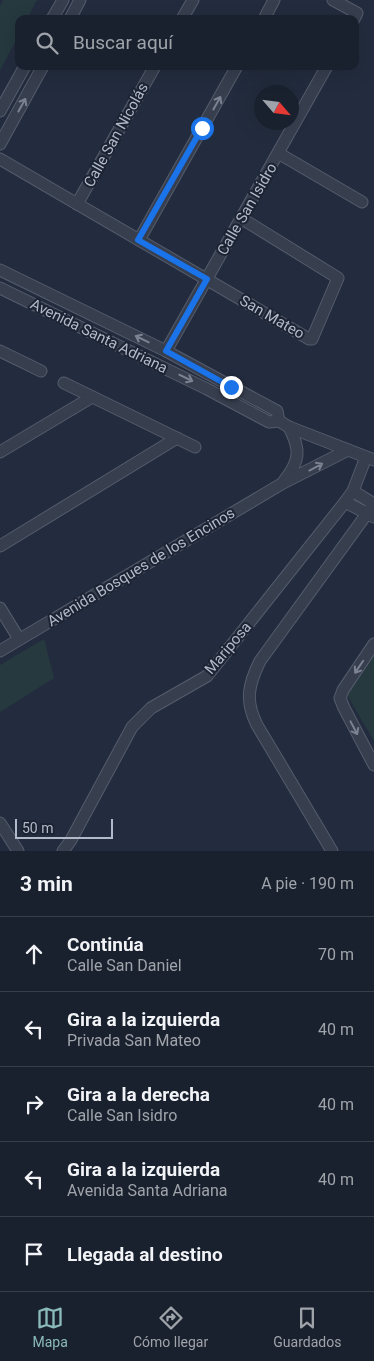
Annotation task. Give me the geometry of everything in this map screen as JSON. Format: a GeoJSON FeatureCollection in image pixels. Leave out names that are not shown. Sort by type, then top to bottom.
{"type":"FeatureCollection","features":[{"type":"Feature","properties":{"kind":"street"},"geometry":{"type":"LineString","coordinates":[[54,15],[63,0]]}},
{"type":"Feature","properties":{"kind":"street"},"geometry":{"type":"LineString","coordinates":[[72,15],[80,0]]}},
{"type":"Feature","properties":{"kind":"street"},"geometry":{"type":"LineString","coordinates":[[184,15],[193,0]]}},
{"type":"Feature","properties":{"kind":"street"},"geometry":{"type":"LineString","coordinates":[[266,15],[274,0]]}},
{"type":"Feature","properties":{"kind":"street"},"geometry":{"type":"LineString","coordinates":[[333,0],[355,15]]}},
{"type":"Feature","properties":{"kind":"street"},"geometry":{"type":"LineString","coordinates":[[0,111],[23,70]]}},
{"type":"Feature","properties":{"kind":"street"},"geometry":{"type":"LineString","coordinates":[[0,144],[41,70]]}},
{"type":"Feature","properties":{"kind":"street","name":"Calle San Nicolás"},"geometry":{"type":"LineString","coordinates":[[77,204],[153,70]]}},
{"type":"Feature","properties":{"kind":"street"},"geometry":{"type":"LineString","coordinates":[[138,240],[235,70]]}},
{"type":"Feature","properties":{"kind":"street","name":"Calle San Isidro"},"geometry":{"type":"LineString","coordinates":[[166,351],[326,70]]}},
{"type":"Feature","properties":{"kind":"street"},"geometry":{"type":"LineString","coordinates":[[278,153],[362,202]]}},
{"type":"Feature","properties":{"kind":"street"},"geometry":{"type":"LineString","coordinates":[[0,159],[207,279]]}},
{"type":"Feature","properties":{"kind":"street","name":"San Mateo"},"geometry":{"type":"LineString","coordinates":[[207,279],[309,339],[314,336],[338,278],[241,218]]}},
{"type":"Feature","properties":{"kind":"street","name":"Avenida Santa Adriana"},"geometry":{"type":"LineString","coordinates":[[0,270],[166,351],[278,411],[284,424]]}},
{"type":"Feature","properties":{"kind":"street","name":"Avenida Santa Adriana"},"geometry":{"type":"LineString","coordinates":[[0,288],[207,388],[269,422],[284,424],[370,458]]}},
{"type":"Feature","properties":{"kind":"street"},"geometry":{"type":"LineString","coordinates":[[2,355],[41,371]]}},
{"type":"Feature","properties":{"kind":"street"},"geometry":{"type":"LineString","coordinates":[[64,383],[195,447]]}},
{"type":"Feature","properties":{"kind":"street"},"geometry":{"type":"LineString","coordinates":[[0,452],[92,397]]}},
{"type":"Feature","properties":{"kind":"street"},"geometry":{"type":"LineString","coordinates":[[283,483],[291,472],[298,448],[284,424]]}},
{"type":"Feature","properties":{"kind":"street"},"geometry":{"type":"LineString","coordinates":[[0,546],[177,438]]}},
{"type":"Feature","properties":{"kind":"street","name":"Avenida Bosques de los Encinos"},"geometry":{"type":"LineString","coordinates":[[0,651],[283,483],[348,450]]}},
{"type":"Feature","properties":{"kind":"street","name":"Mariposa"},"geometry":{"type":"LineString","coordinates":[[63,851],[71,840],[132,727],[151,708],[207,676],[345,502],[353,491],[370,458]]}},
{"type":"Feature","properties":{"kind":"street"},"geometry":{"type":"LineString","coordinates":[[353,491],[373,510]]}},
{"type":"Feature","properties":{"kind":"street"},"geometry":{"type":"LineString","coordinates":[[345,502],[373,510]]}},
{"type":"Feature","properties":{"kind":"street"},"geometry":{"type":"LineString","coordinates":[[332,851],[257,725],[250,705],[249,695],[252,678],[260,662],[373,510]]}},
{"type":"Feature","properties":{"kind":"street"},"geometry":{"type":"LineString","coordinates":[[0,608],[19,639]]}},
{"type":"Feature","properties":{"kind":"street"},"geometry":{"type":"LineString","coordinates":[[374,644],[343,690],[340,698],[374,765]]}},
{"type":"Feature","properties":{"kind":"street"},"geometry":{"type":"LineString","coordinates":[[0,823],[18,851]]}},
{"type":"Feature","properties":{"kind":"shaded area"},"geometry":{"type":"Polygon","coordinates":[[[3,0],[37,0],[29,15],[15,15],[15,42],[0,70],[0,6],[3,0]]]}},
{"type":"Feature","properties":{"kind":"shaded area"},"geometry":{"type":"Polygon","coordinates":[[[44,639],[54,678],[0,712],[0,665],[44,639]]]}},
{"type":"Feature","properties":{"kind":"shaded area"},"geometry":{"type":"Polygon","coordinates":[[[374,653],[374,741],[346,693],[374,653]]]}},
{"type":"Feature","properties":{"kind":"route"},"geometry":{"type":"LineString","coordinates":[[202,128],[138,240],[207,279],[166,351],[231,387]]}}]}
